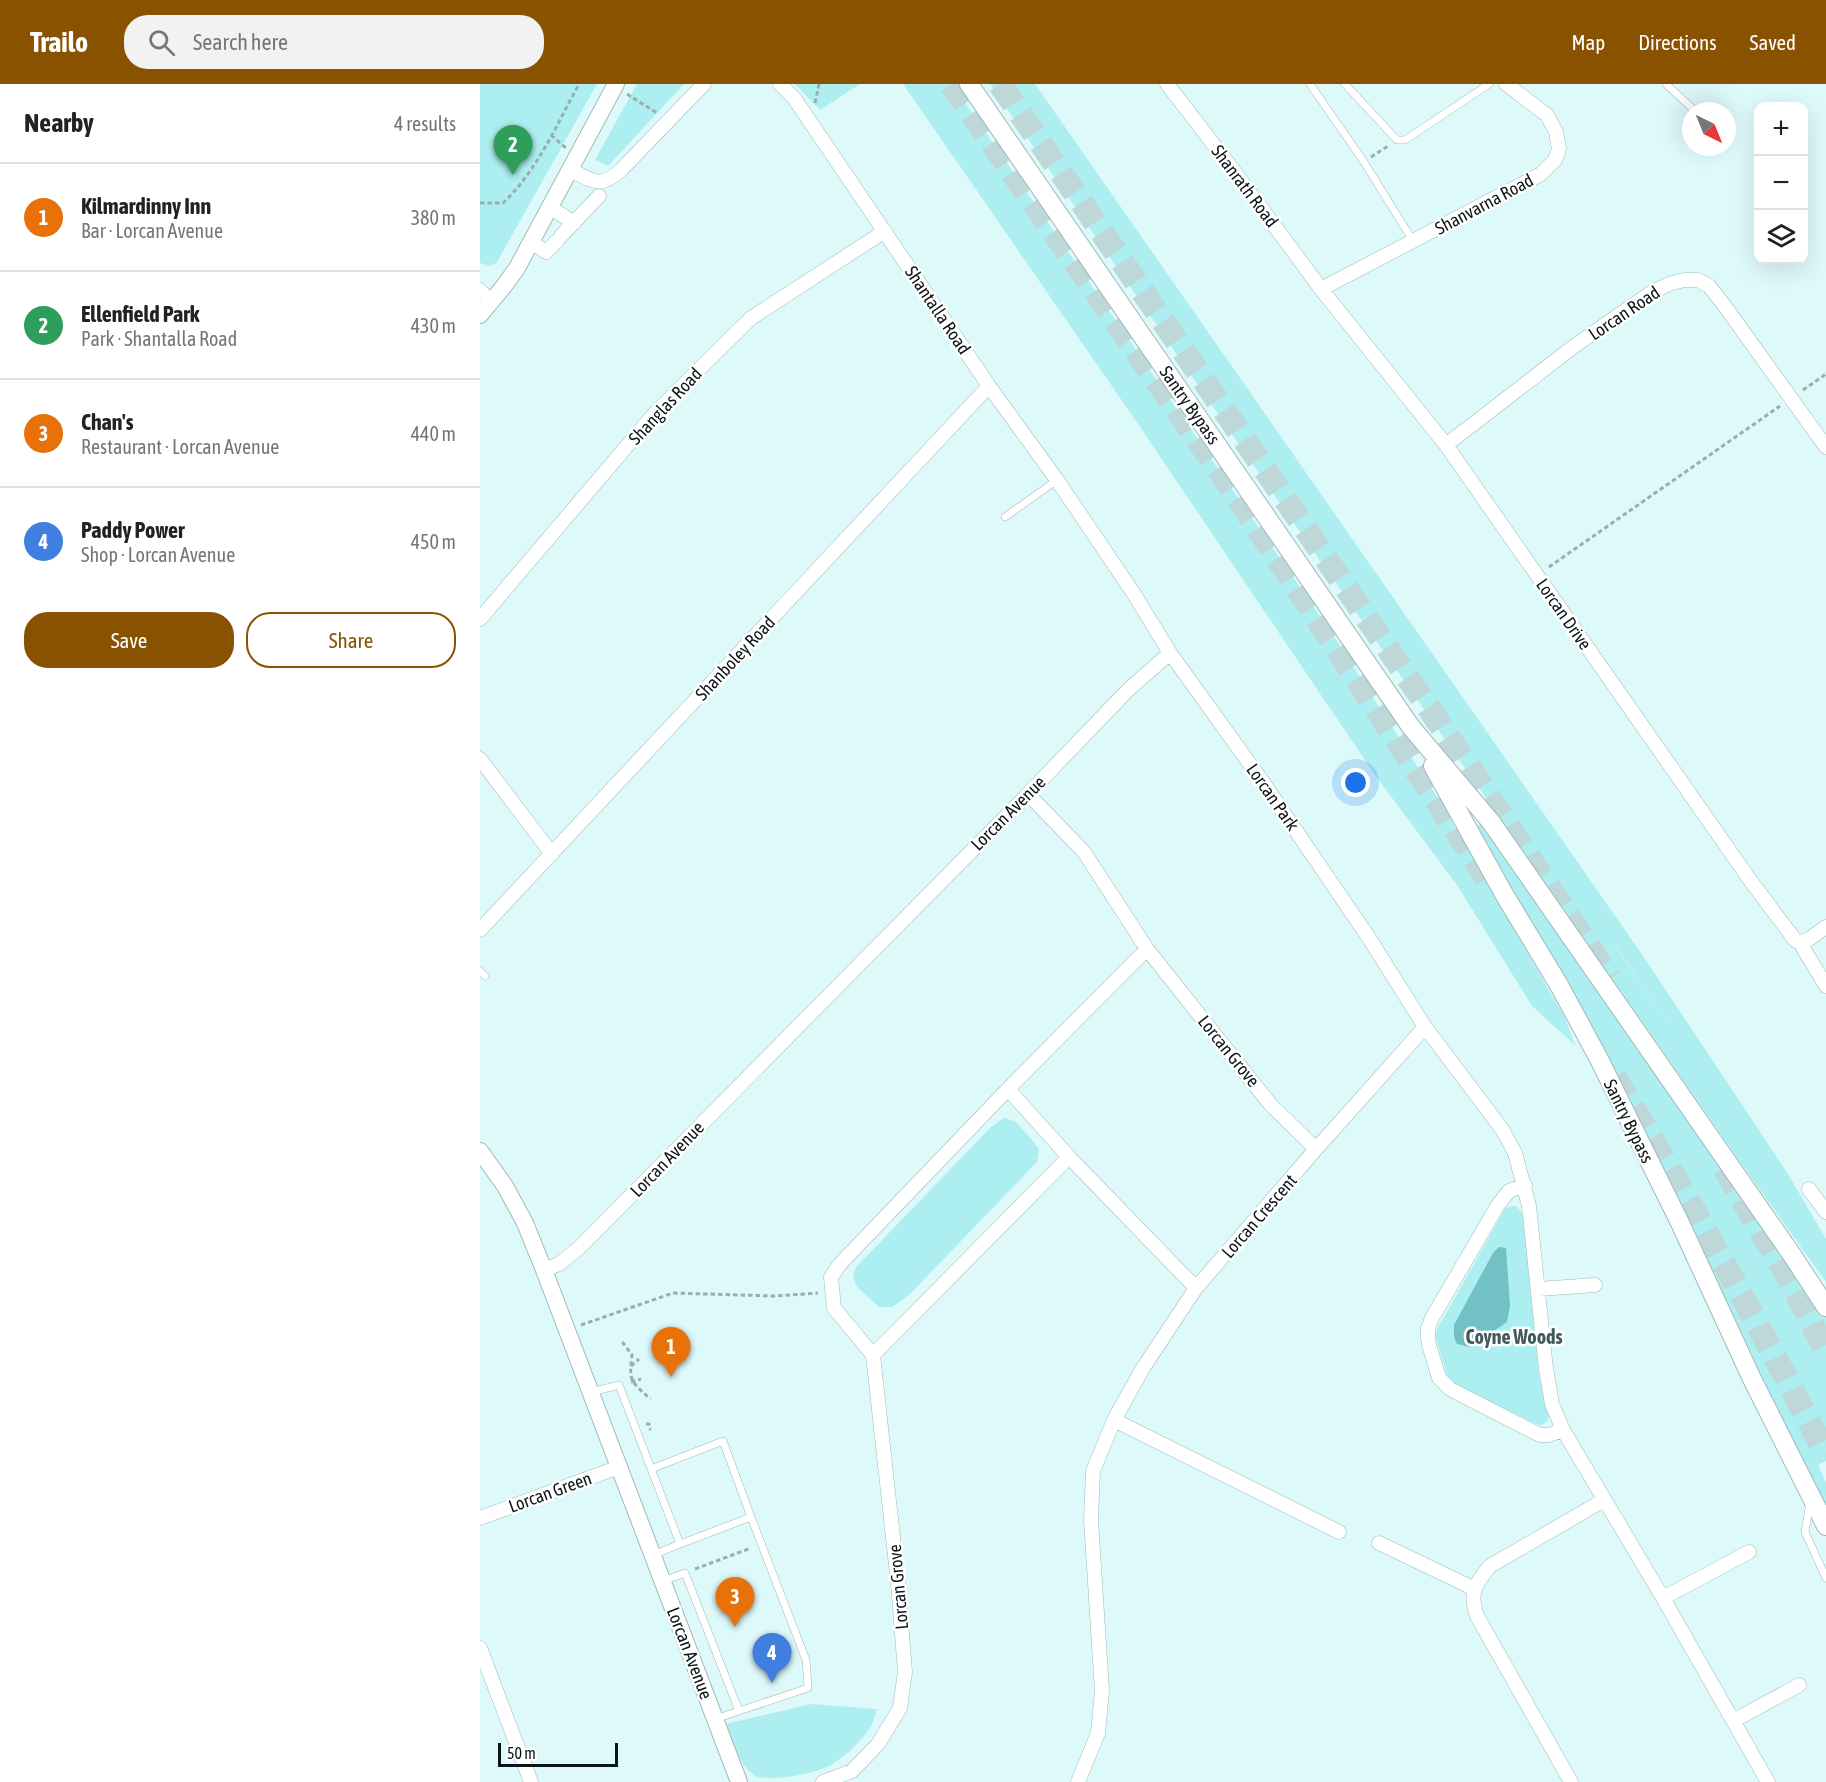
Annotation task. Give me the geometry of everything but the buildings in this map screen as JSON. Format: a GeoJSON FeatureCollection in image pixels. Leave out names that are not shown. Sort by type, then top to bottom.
{"type":"FeatureCollection","features":[{"type":"Feature","properties":{"kind":"main road","name":"Santry Bypass"},"geometry":{"type":"LineString","coordinates":[[969,84],[1411,727],[1599,1059],[1680,1223],[1752,1379],[1826,1526]]}},
{"type":"Feature","properties":{"kind":"main road","name":"Santry Bypass"},"geometry":{"type":"LineString","coordinates":[[1411,727],[1491,822],[1826,1307]]}},
{"type":"Feature","properties":{"kind":"street"},"geometry":{"type":"LineString","coordinates":[[571,170],[595,182],[606,181],[621,170],[704,84]]}},
{"type":"Feature","properties":{"kind":"street","name":"Shantalla Road"},"geometry":{"type":"LineString","coordinates":[[780,84],[794,98],[989,386],[1095,537]]}},
{"type":"Feature","properties":{"kind":"street","name":"Shanrath Road"},"geometry":{"type":"LineString","coordinates":[[1167,84],[1231,166],[1321,289]]}},
{"type":"Feature","properties":{"kind":"street"},"geometry":{"type":"LineString","coordinates":[[484,303],[517,268],[615,85]]}},
{"type":"Feature","properties":{"kind":"street","name":"Shanvarna Road"},"geometry":{"type":"LineString","coordinates":[[1321,289],[1541,174],[1555,160],[1559,149],[1556,132],[1547,115],[1511,86]]}},
{"type":"Feature","properties":{"kind":"street"},"geometry":{"type":"LineString","coordinates":[[531,242],[546,252],[599,196]]}},
{"type":"Feature","properties":{"kind":"street"},"geometry":{"type":"LineString","coordinates":[[550,207],[574,223]]}},
{"type":"Feature","properties":{"kind":"street","name":"Shanglas Road"},"geometry":{"type":"LineString","coordinates":[[480,619],[655,413],[751,318],[885,231]]}},
{"type":"Feature","properties":{"kind":"street","name":"Lorcan Road"},"geometry":{"type":"LineString","coordinates":[[1446,445],[1573,347],[1643,298],[1669,284],[1684,280],[1698,280],[1709,286],[1826,447]]}},
{"type":"Feature","properties":{"kind":"street","name":"Lorcan Drive"},"geometry":{"type":"LineString","coordinates":[[1321,289],[1446,445],[1750,880],[1795,940],[1800,943],[1826,986]]}},
{"type":"Feature","properties":{"kind":"street","name":"Shanboley Road"},"geometry":{"type":"LineString","coordinates":[[480,930],[989,386]]}},
{"type":"Feature","properties":{"kind":"street","name":"Lorcan Park"},"geometry":{"type":"LineString","coordinates":[[1095,537],[1170,652],[1267,787],[1369,938],[1425,1027],[1502,1129],[1515,1153],[1529,1206],[1546,1369],[1552,1404],[1563,1430],[1663,1598],[1768,1782]]}},
{"type":"Feature","properties":{"kind":"street","name":"Lorcan Avenue"},"geometry":{"type":"LineString","coordinates":[[739,1782],[544,1270],[559,1264],[580,1248],[1128,690],[1170,652]]}},
{"type":"Feature","properties":{"kind":"street"},"geometry":{"type":"LineString","coordinates":[[480,759],[552,854]]}},
{"type":"Feature","properties":{"kind":"street","name":"Lorcan Grove"},"geometry":{"type":"LineString","coordinates":[[1028,794],[1084,852],[1147,949],[1270,1104],[1316,1149]]}},
{"type":"Feature","properties":{"kind":"street"},"geometry":{"type":"LineString","coordinates":[[1800,943],[1826,927]]}},
{"type":"Feature","properties":{"kind":"street"},"geometry":{"type":"LineString","coordinates":[[1069,1157],[873,1355],[834,1308],[831,1277],[840,1264],[1008,1089],[1147,949]]}},
{"type":"Feature","properties":{"kind":"street","name":"Lorcan Crescent"},"geometry":{"type":"LineString","coordinates":[[1078,1782],[1098,1733],[1102,1691],[1091,1520],[1092,1471],[1113,1420],[1143,1368],[1196,1288],[1425,1027]]}},
{"type":"Feature","properties":{"kind":"street"},"geometry":{"type":"LineString","coordinates":[[1008,1089],[1069,1157],[1196,1288]]}},
{"type":"Feature","properties":{"kind":"street"},"geometry":{"type":"LineString","coordinates":[[480,1151],[505,1186],[525,1223],[544,1270]]}},
{"type":"Feature","properties":{"kind":"street"},"geometry":{"type":"LineString","coordinates":[[1525,1185],[1509,1191],[1498,1205],[1432,1318],[1428,1337],[1439,1378],[1450,1389],[1540,1435],[1550,1435],[1563,1430]]}},
{"type":"Feature","properties":{"kind":"street"},"geometry":{"type":"LineString","coordinates":[[1809,1189],[1826,1212]]}},
{"type":"Feature","properties":{"kind":"street"},"geometry":{"type":"LineString","coordinates":[[1539,1289],[1595,1285]]}},
{"type":"Feature","properties":{"kind":"street","name":"Lorcan Grove"},"geometry":{"type":"LineString","coordinates":[[823,1782],[852,1771],[878,1744],[900,1707],[905,1672],[898,1583],[873,1355]]}},
{"type":"Feature","properties":{"kind":"street"},"geometry":{"type":"LineString","coordinates":[[1113,1420],[1339,1532]]}},
{"type":"Feature","properties":{"kind":"street","name":"Lorcan Green"},"geometry":{"type":"LineString","coordinates":[[480,1518],[619,1467]]}},
{"type":"Feature","properties":{"kind":"street"},"geometry":{"type":"LineString","coordinates":[[1571,1782],[1477,1616],[1472,1602],[1480,1577],[1490,1566],[1604,1500]]}},
{"type":"Feature","properties":{"kind":"street"},"geometry":{"type":"LineString","coordinates":[[1379,1543],[1475,1589]]}},
{"type":"Feature","properties":{"kind":"street"},"geometry":{"type":"LineString","coordinates":[[1663,1598],[1749,1552]]}},
{"type":"Feature","properties":{"kind":"street"},"geometry":{"type":"LineString","coordinates":[[480,1648],[483,1666],[531,1782]]}},
{"type":"Feature","properties":{"kind":"street"},"geometry":{"type":"LineString","coordinates":[[1733,1721],[1799,1685]]}},
{"type":"Feature","properties":{"kind":"lane"},"geometry":{"type":"LineString","coordinates":[[1310,84],[1364,162],[1413,241]]}},
{"type":"Feature","properties":{"kind":"lane"},"geometry":{"type":"LineString","coordinates":[[1345,84],[1397,140],[1406,140],[1489,84]]}},
{"type":"Feature","properties":{"kind":"lane"},"geometry":{"type":"LineString","coordinates":[[1666,84],[1685,102]]}},
{"type":"Feature","properties":{"kind":"lane"},"geometry":{"type":"LineString","coordinates":[[1005,517],[1057,480]]}},
{"type":"Feature","properties":{"kind":"lane"},"geometry":{"type":"LineString","coordinates":[[591,1392],[619,1385],[680,1544]]}},
{"type":"Feature","properties":{"kind":"lane"},"geometry":{"type":"LineString","coordinates":[[651,1469],[723,1441],[806,1660],[808,1688],[715,1719]]}},
{"type":"Feature","properties":{"kind":"lane"},"geometry":{"type":"LineString","coordinates":[[1811,1497],[1805,1532],[1826,1578]]}},
{"type":"Feature","properties":{"kind":"lane"},"geometry":{"type":"LineString","coordinates":[[653,1555],[751,1517]]}},
{"type":"Feature","properties":{"kind":"lane"},"geometry":{"type":"LineString","coordinates":[[663,1581],[685,1573],[739,1711]]}},
{"type":"Feature","properties":{"kind":"path"},"geometry":{"type":"LineString","coordinates":[[480,203],[503,203],[518,190],[579,84]]}},
{"type":"Feature","properties":{"kind":"path"},"geometry":{"type":"LineString","coordinates":[[615,85],[669,120]]}},
{"type":"Feature","properties":{"kind":"path"},"geometry":{"type":"LineString","coordinates":[[551,135],[567,149]]}},
{"type":"Feature","properties":{"kind":"path"},"geometry":{"type":"LineString","coordinates":[[1364,162],[1397,140]]}},
{"type":"Feature","properties":{"kind":"path"},"geometry":{"type":"LineString","coordinates":[[1537,575],[1826,374]]}},
{"type":"Feature","properties":{"kind":"path"},"geometry":{"type":"LineString","coordinates":[[567,1330],[674,1293],[774,1296],[832,1292]]}},
{"type":"Feature","properties":{"kind":"path"},"geometry":{"type":"LineString","coordinates":[[624,1342],[632,1355],[629,1382]]}},
{"type":"Feature","properties":{"kind":"path"},"geometry":{"type":"LineString","coordinates":[[631,1366],[639,1359]]}},
{"type":"Feature","properties":{"kind":"path"},"geometry":{"type":"LineString","coordinates":[[629,1382],[641,1379]]}},
{"type":"Feature","properties":{"kind":"path"},"geometry":{"type":"LineString","coordinates":[[629,1382],[651,1398]]}},
{"type":"Feature","properties":{"kind":"path"},"geometry":{"type":"LineString","coordinates":[[647,1424],[651,1429]]}},
{"type":"Feature","properties":{"kind":"path"},"geometry":{"type":"LineString","coordinates":[[685,1573],[763,1544]]}},
{"type":"Feature","properties":{"kind":"shaded area"},"geometry":{"type":"Polygon","coordinates":[[[480,84],[597,84],[497,262],[491,266],[480,263],[480,84]]]}},
{"type":"Feature","properties":{"kind":"shaded area"},"geometry":{"type":"Polygon","coordinates":[[[637,84],[684,84],[608,166],[595,160],[637,84]]]}},
{"type":"Feature","properties":{"kind":"shaded area"},"geometry":{"type":"Polygon","coordinates":[[[795,84],[860,84],[820,110],[795,84]]]}},
{"type":"Feature","properties":{"kind":"shaded area"},"geometry":{"type":"Polygon","coordinates":[[[903,84],[952,84],[1331,632],[1437,797],[1479,868],[1565,1018],[1575,1045],[1532,1006],[1457,885],[1375,775],[1136,421],[903,84]]]}},
{"type":"Feature","properties":{"kind":"shaded area"},"geometry":{"type":"Polygon","coordinates":[[[990,84],[1035,84],[1641,953],[1788,1174],[1826,1239],[1826,1282],[1743,1166],[990,84]],[[1615,945],[1615,946],[1683,1046],[1615,945]]]}},
{"type":"Feature","properties":{"kind":"shaded area"},"geometry":{"type":"Polygon","coordinates":[[[1483,823],[1826,1317],[1826,1461],[1818,1465],[1826,1482],[1826,1507],[1685,1212],[1580,1008],[1476,827],[1483,823]]]}},
{"type":"Feature","properties":{"kind":"shaded area"},"geometry":{"type":"Polygon","coordinates":[[[1004,1118],[1015,1121],[1039,1149],[1037,1162],[909,1295],[892,1307],[879,1307],[857,1287],[853,1277],[856,1267],[991,1127],[1004,1118]]]}},
{"type":"Feature","properties":{"kind":"shaded area"},"geometry":{"type":"Polygon","coordinates":[[[1516,1206],[1523,1217],[1539,1375],[1549,1416],[1542,1425],[1455,1384],[1447,1375],[1436,1338],[1436,1331],[1505,1209],[1516,1206]]]}},
{"type":"Feature","properties":{"kind":"shaded area"},"geometry":{"type":"Polygon","coordinates":[[[1499,1247],[1506,1248],[1510,1306],[1507,1322],[1470,1347],[1457,1344],[1454,1337],[1454,1325],[1493,1253],[1499,1247]]]}},
{"type":"Feature","properties":{"kind":"shaded area"},"geometry":{"type":"Polygon","coordinates":[[[811,1704],[877,1709],[868,1731],[847,1753],[831,1765],[793,1776],[772,1778],[755,1776],[749,1771],[734,1745],[726,1724],[811,1704]]]}},
{"type":"Feature","properties":{"kind":"tunnel"},"geometry":{"type":"LineString","coordinates":[[951,84],[1232,489],[1487,878]]}},
{"type":"Feature","properties":{"kind":"tunnel"},"geometry":{"type":"LineString","coordinates":[[1000,84],[1463,758],[1610,979]]}},
{"type":"Feature","properties":{"kind":"tunnel"},"geometry":{"type":"LineString","coordinates":[[1614,1077],[1724,1263],[1826,1454]]}},
{"type":"Feature","properties":{"kind":"tunnel"},"geometry":{"type":"LineString","coordinates":[[1724,1168],[1792,1284],[1826,1352]]}},
{"type":"Feature","properties":{"kind":"place","name":"Ellenfield Park"},"geometry":{"type":"Point","coordinates":[513,175]}},
{"type":"Feature","properties":{"kind":"place","name":"Kilmardinny Inn"},"geometry":{"type":"Point","coordinates":[671,1377]}},
{"type":"Feature","properties":{"kind":"place","name":"Chan's"},"geometry":{"type":"Point","coordinates":[735,1627]}},
{"type":"Feature","properties":{"kind":"place","name":"Paddy Power"},"geometry":{"type":"Point","coordinates":[772,1683]}},
{"type":"Feature","properties":{"kind":"district","name":"Coyne Woods"},"geometry":{"type":"Point","coordinates":[1514,1336]}}]}
